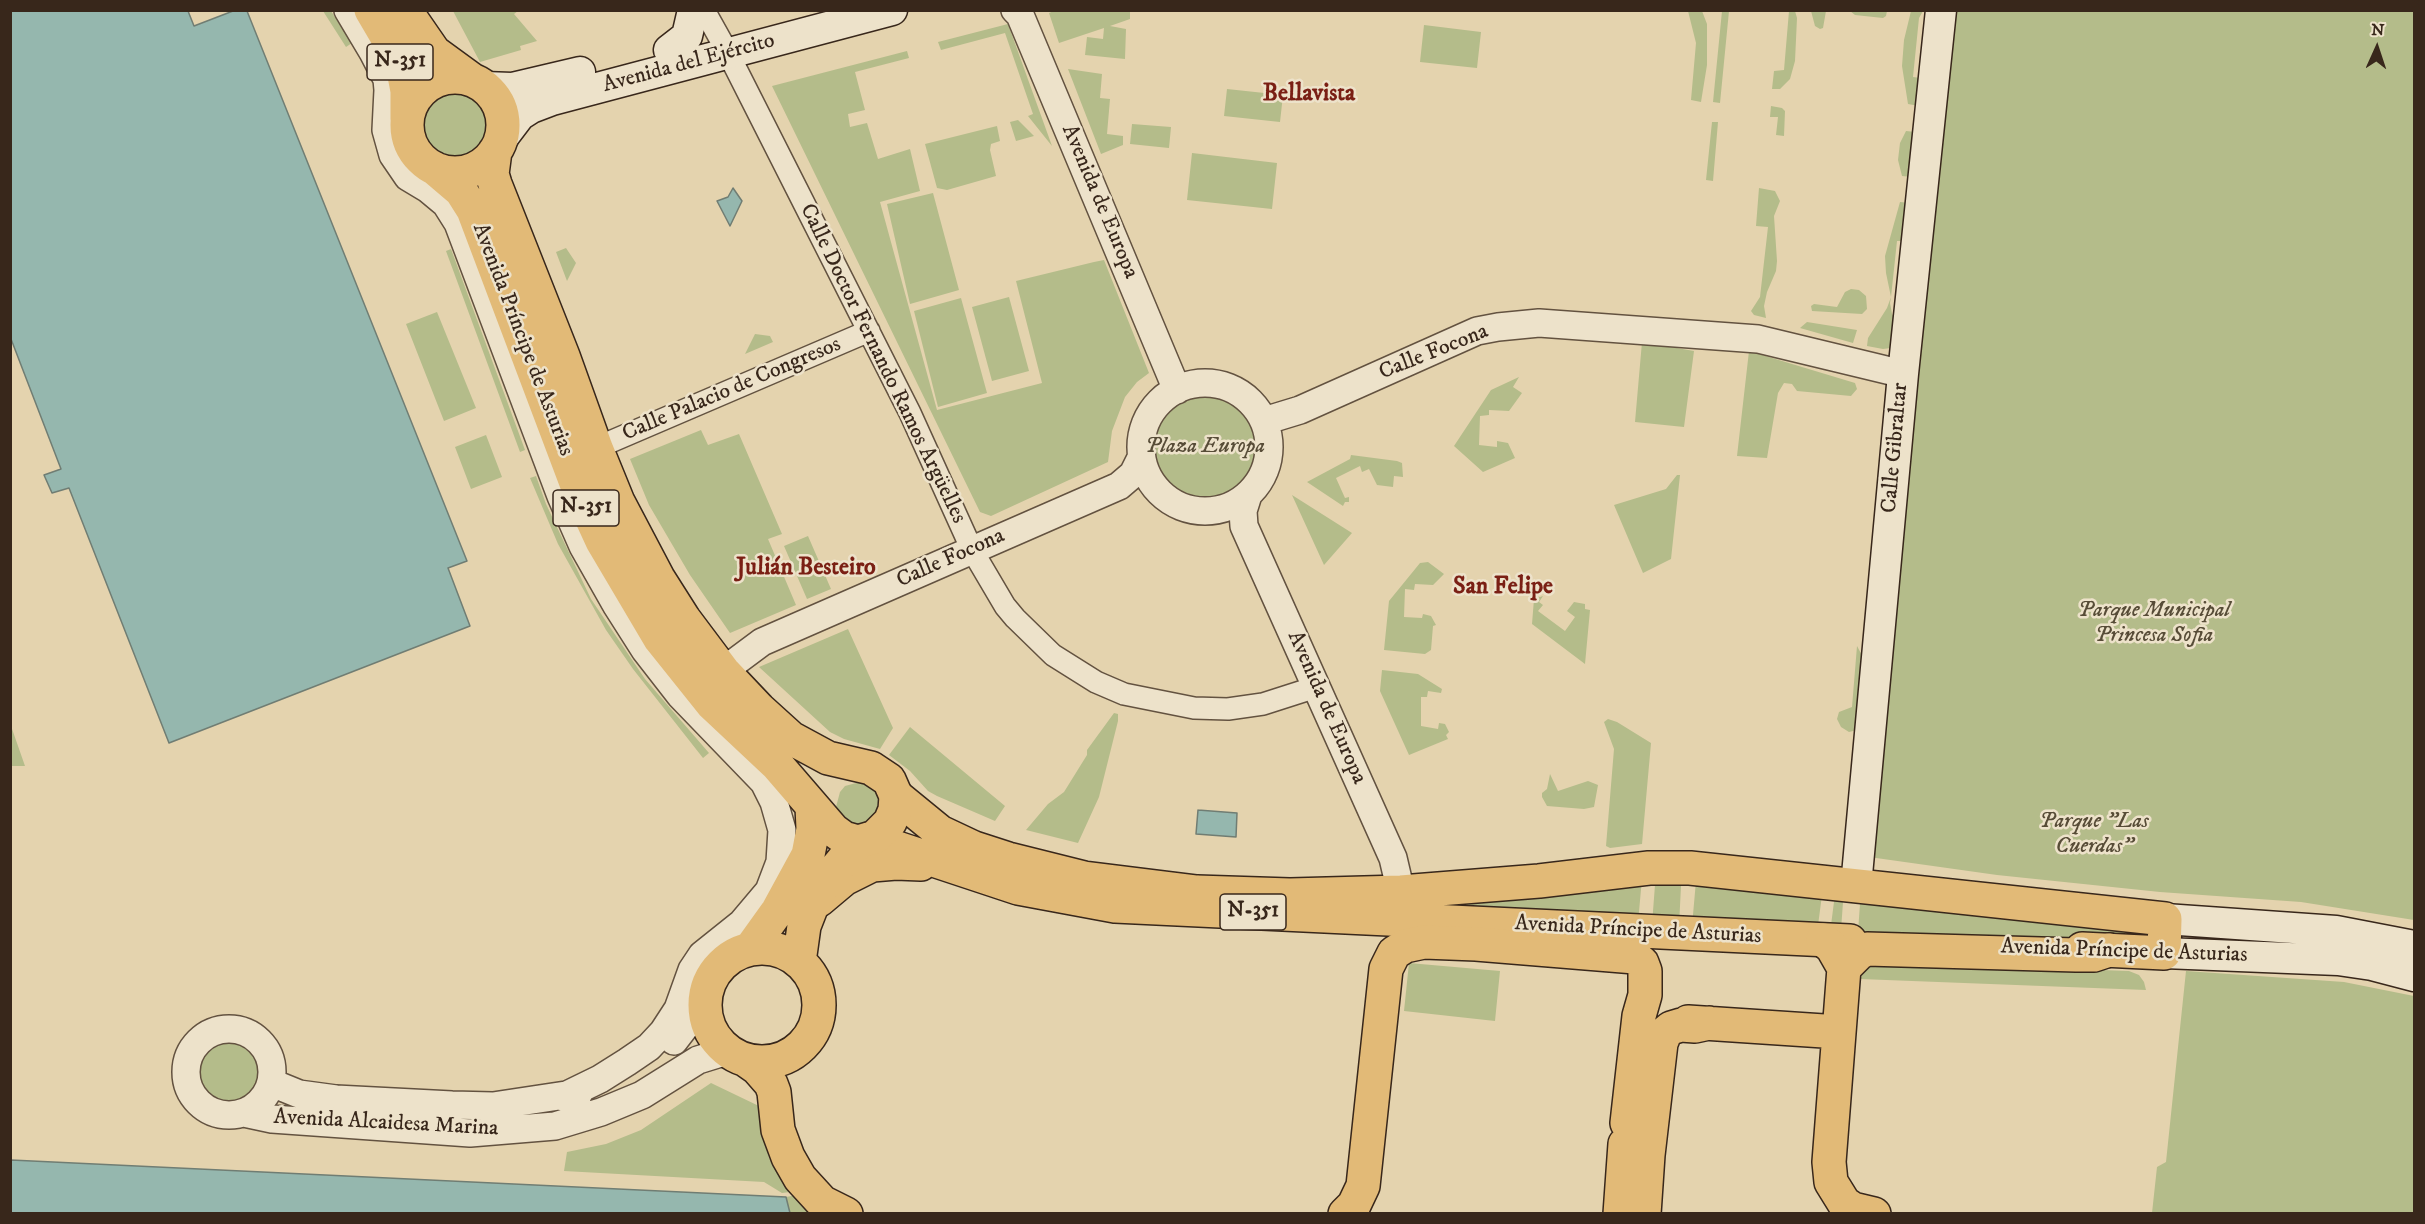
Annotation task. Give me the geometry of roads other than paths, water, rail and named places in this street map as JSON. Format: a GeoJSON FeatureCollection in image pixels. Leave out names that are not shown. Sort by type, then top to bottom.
{"type":"FeatureCollection","features":[{"type":"Feature","properties":{"kind":"main road","name":"N-351"},"geometry":{"type":"LineString","coordinates":[[371,10],[398,56],[403,70],[407,91],[407,132],[416,153],[434,168]]}},
{"type":"Feature","properties":{"kind":"main road","name":"N-351"},"geometry":{"type":"LineString","coordinates":[[405,10],[434,52],[477,83],[499,106],[502,118],[498,146]]}},
{"type":"Feature","properties":{"kind":"main road"},"geometry":{"type":"LineString","coordinates":[[669,50],[687,36],[693,10]]}},
{"type":"Feature","properties":{"kind":"main road","name":"Avenida del Ejército"},"geometry":{"type":"LineString","coordinates":[[498,146],[520,115],[542,104],[723,45],[815,10]]}},
{"type":"Feature","properties":{"kind":"main road","name":"Avenida del Ejército"},"geometry":{"type":"LineString","coordinates":[[477,83],[512,88],[669,50],[723,45],[892,10]]}},
{"type":"Feature","properties":{"kind":"main road","name":"Calle Gibraltar"},"geometry":{"type":"LineString","coordinates":[[1856,886],[1903,374],[1941,10]]}},
{"type":"Feature","properties":{"kind":"main road","name":"N-351"},"geometry":{"type":"LineString","coordinates":[[407,121],[414,100],[429,84],[449,77],[477,83]]}},
{"type":"Feature","properties":{"kind":"main road"},"geometry":{"type":"LineString","coordinates":[[434,168],[456,173],[468,171],[483,163],[498,146]]}},
{"type":"Feature","properties":{"kind":"main road","name":"Avenida Príncipe de Asturias"},"geometry":{"type":"LineString","coordinates":[[498,146],[492,174],[495,184],[563,356],[596,448],[618,502],[658,578],[684,620],[723,671],[759,709],[802,746],[828,758],[871,768],[889,780],[896,796],[940,832],[974,848],[1041,869],[1084,878],[1162,889],[1241,894],[1331,895],[1401,892],[1539,881],[1649,868],[1690,868],[2166,918],[2336,931],[2415,946]]}},
{"type":"Feature","properties":{"kind":"main road","name":"Avenida Príncipe de Asturias"},"geometry":{"type":"LineString","coordinates":[[434,168],[461,191],[473,210],[579,491],[602,542],[632,594],[660,639],[712,704],[777,765],[833,830],[844,838],[864,840],[1018,888],[1115,906],[1823,940],[2338,960],[2372,965],[2415,976]]}},
{"type":"Feature","properties":{"kind":"main road"},"geometry":{"type":"LineString","coordinates":[[799,962],[805,921],[822,886],[864,840],[884,830],[895,810],[896,796]]}},
{"type":"Feature","properties":{"kind":"main road"},"geometry":{"type":"LineString","coordinates":[[750,950],[778,910],[808,855],[813,829],[812,806]]}},
{"type":"Feature","properties":{"kind":"main road"},"geometry":{"type":"LineString","coordinates":[[811,908],[844,879],[872,866],[914,863],[961,869]]}},
{"type":"Feature","properties":{"kind":"main road"},"geometry":{"type":"LineString","coordinates":[[2164,953],[2166,918]]}},
{"type":"Feature","properties":{"kind":"main road"},"geometry":{"type":"LineString","coordinates":[[1823,940],[1832,947],[1844,968],[1829,1162],[1830,1182],[1844,1203],[1853,1209],[1874,1214]]}},
{"type":"Feature","properties":{"kind":"main road"},"geometry":{"type":"LineString","coordinates":[[1345,1214],[1354,1205],[1363,1186],[1386,969],[1394,953],[1405,946],[1424,942],[1635,957],[1642,963],[1649,1007],[1620,1214]]}},
{"type":"Feature","properties":{"kind":"main road"},"geometry":{"type":"LineString","coordinates":[[737,1056],[775,1061],[789,1056],[801,1047],[812,1033],[818,1017],[819,1000],[814,983],[799,962],[776,950],[750,950],[736,954],[719,968],[707,987],[704,1002],[710,1029],[717,1041],[737,1056],[761,1072],[774,1092],[778,1130],[788,1157],[800,1178],[822,1202],[846,1214]]}},
{"type":"Feature","properties":{"kind":"main road"},"geometry":{"type":"LineString","coordinates":[[1844,968],[1859,953],[1867,950],[2076,955],[2094,955],[2109,950]]}},
{"type":"Feature","properties":{"kind":"main road"},"geometry":{"type":"LineString","coordinates":[[1649,1007],[1709,1023],[1839,1032]]}},
{"type":"Feature","properties":{"kind":"main road"},"geometry":{"type":"LineString","coordinates":[[1644,1214],[1648,1155],[1661,1043],[1665,1033],[1671,1028],[1709,1023]]}},
{"type":"Feature","properties":{"kind":"street"},"geometry":{"type":"LineString","coordinates":[[348,10],[387,79],[386,130],[393,155],[408,177],[428,189],[446,204],[458,223],[561,495],[583,546],[617,606],[666,677],[680,695],[764,782],[774,802],[782,830],[780,862],[769,891],[742,923],[702,954],[693,970],[678,1009],[663,1032],[649,1047],[618,1068],[563,1097]]}},
{"type":"Feature","properties":{"kind":"street","name":"Calle Doctor Fernando Ramos Argüelles"},"geometry":{"type":"LineString","coordinates":[[704,10],[910,413],[972,550],[1005,606],[1033,637],[1072,668],[1124,694],[1194,708],[1228,709],[1263,704],[1316,687]]}},
{"type":"Feature","properties":{"kind":"street","name":"Avenida de Europa"},"geometry":{"type":"LineString","coordinates":[[1018,12],[1177,390]]}},
{"type":"Feature","properties":{"kind":"street","name":"Calle Focona"},"geometry":{"type":"LineString","coordinates":[[1264,422],[1300,410],[1477,331],[1539,323],[1758,339],[1903,374]]}},
{"type":"Feature","properties":{"kind":"street","name":"Calle Palacio de Congresos"},"geometry":{"type":"LineString","coordinates":[[596,448],[869,331]]}},
{"type":"Feature","properties":{"kind":"street"},"geometry":{"type":"LineString","coordinates":[[1194,384],[1227,387],[1243,395],[1257,408],[1264,422],[1269,437],[1270,453],[1266,469],[1259,483],[1235,505],[1218,511],[1200,512],[1182,508],[1156,489],[1145,471],[1141,458],[1142,437],[1148,417],[1166,397],[1177,390],[1194,384]]}},
{"type":"Feature","properties":{"kind":"street","name":"Calle Focona"},"geometry":{"type":"LineString","coordinates":[[1119,486],[1133,474],[1141,458]]}},
{"type":"Feature","properties":{"kind":"street","name":"Calle Focona"},"geometry":{"type":"LineString","coordinates":[[723,671],[762,642],[1119,486],[1135,484],[1156,489]]}},
{"type":"Feature","properties":{"kind":"street","name":"Avenida de Europa"},"geometry":{"type":"LineString","coordinates":[[1248,495],[1243,511],[1245,526],[1393,858],[1401,892]]}},
{"type":"Feature","properties":{"kind":"street"},"geometry":{"type":"LineString","coordinates":[[1218,511],[1235,517],[1245,526]]}},
{"type":"Feature","properties":{"kind":"street","name":"Avenida Alcaidesa Marina"},"geometry":{"type":"LineString","coordinates":[[272,1083],[299,1094],[317,1097],[429,1104],[493,1106],[563,1097],[593,1089],[632,1074],[656,1058],[675,1039],[704,1002]]}},
{"type":"Feature","properties":{"kind":"street"},"geometry":{"type":"LineString","coordinates":[[221,1029],[243,1031],[255,1037],[264,1046],[273,1071],[272,1083],[266,1096],[256,1106],[244,1113],[232,1116],[219,1115],[208,1110],[194,1097],[186,1080],[186,1068],[195,1045],[204,1036],[221,1029]]}},
{"type":"Feature","properties":{"kind":"street","name":"Avenida Alcaidesa Marina"},"geometry":{"type":"LineString","coordinates":[[244,1113],[272,1119],[470,1132],[555,1126],[602,1112],[642,1095],[698,1060],[737,1056]]}},
{"type":"Feature","properties":{"kind":"water"},"geometry":{"type":"Polygon","coordinates":[[[11,10],[188,11],[194,26],[233,11],[247,11],[467,561],[448,568],[470,626],[169,743],[69,488],[52,493],[44,475],[61,469],[11,339],[11,10]]]}},
{"type":"Feature","properties":{"kind":"water"},"geometry":{"type":"Polygon","coordinates":[[[733,188],[742,201],[730,226],[717,201],[728,197],[733,188]]]}},
{"type":"Feature","properties":{"kind":"water"},"geometry":{"type":"Polygon","coordinates":[[[1198,810],[1237,813],[1236,837],[1196,834],[1198,810]]]}},
{"type":"Feature","properties":{"kind":"water"},"geometry":{"type":"Polygon","coordinates":[[[11,1160],[786,1197],[790,1213],[11,1213],[11,1160]]]}},
{"type":"Feature","properties":{"kind":"district","name":"Bellavista"},"geometry":{"type":"Point","coordinates":[1309,95]}},
{"type":"Feature","properties":{"kind":"district","name":"Julián Besteiro"},"geometry":{"type":"Point","coordinates":[806,569]}},
{"type":"Feature","properties":{"kind":"district","name":"San Felipe"},"geometry":{"type":"Point","coordinates":[1503,588]}},
{"type":"Feature","properties":{"kind":"park label","name":"Plaza Europa"},"geometry":{"type":"Point","coordinates":[1205,447]}},
{"type":"Feature","properties":{"kind":"park label","name":"Parque Municipal Princesa Sofia"},"geometry":{"type":"Point","coordinates":[2154,624]}},
{"type":"Feature","properties":{"kind":"park label","name":"Parque \"Las Cuerdas\""},"geometry":{"type":"Point","coordinates":[2094,834]}}]}
